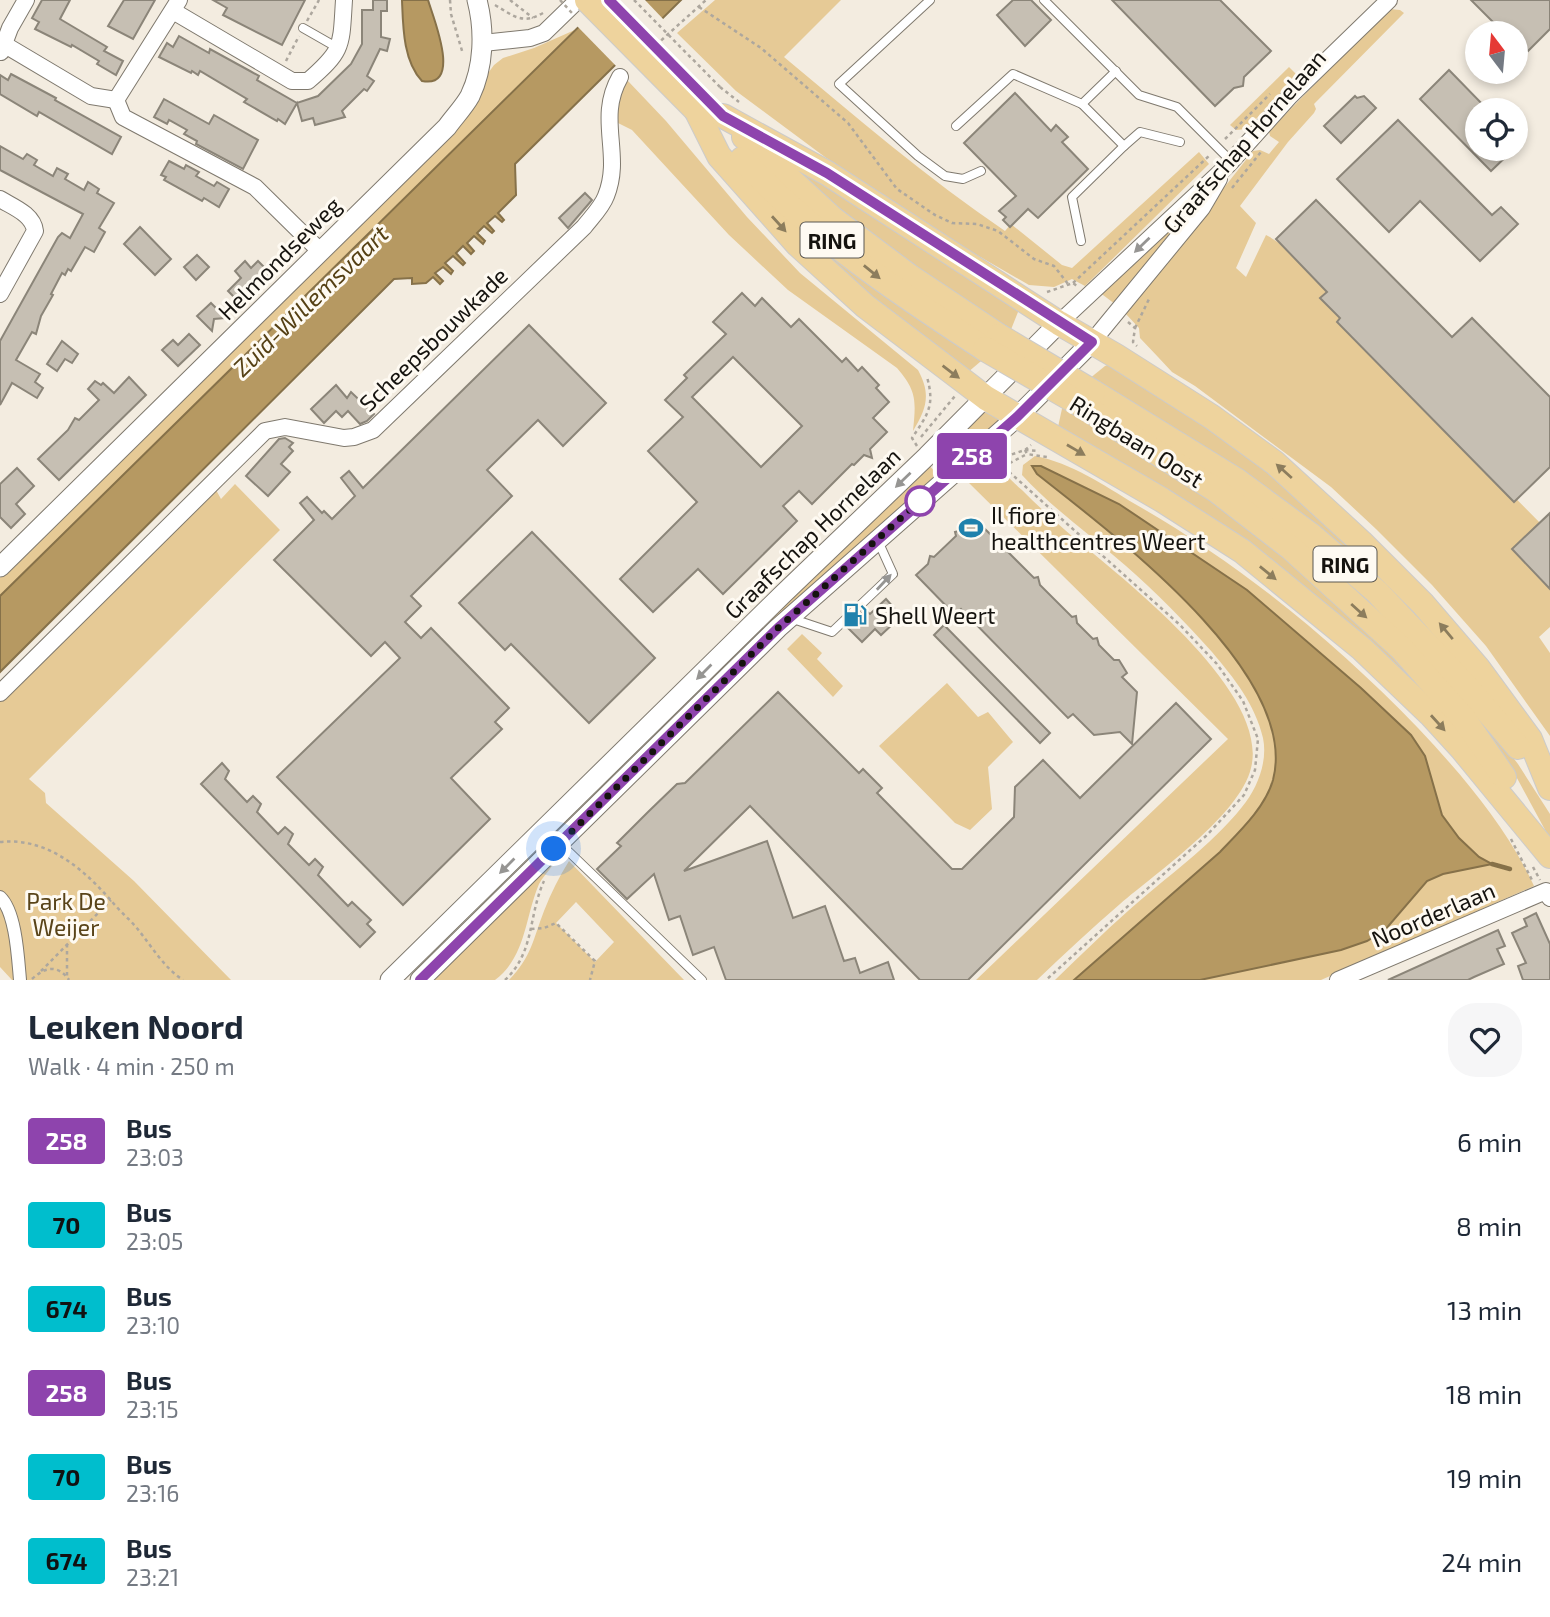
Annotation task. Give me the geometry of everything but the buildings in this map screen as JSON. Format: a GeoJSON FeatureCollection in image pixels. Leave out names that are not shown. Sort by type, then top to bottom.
{"type":"FeatureCollection","features":[{"type":"Feature","properties":{"kind":"main road","name":"Ringbaan Oost"},"geometry":{"type":"LineString","coordinates":[[587,0],[711,103]]}},
{"type":"Feature","properties":{"kind":"main road","name":"Ringbaan Oost"},"geometry":{"type":"LineString","coordinates":[[609,0],[711,103],[757,175],[897,292],[992,342],[1086,398],[1236,480],[1312,536],[1386,601],[1464,684],[1522,751],[1550,789]]}},
{"type":"Feature","properties":{"kind":"main road"},"geometry":{"type":"LineString","coordinates":[[711,103],[827,173],[1059,323],[1092,342],[1125,349],[1275,463],[1361,542],[1423,604],[1478,668],[1530,740],[1550,789]]}},
{"type":"Feature","properties":{"kind":"main road"},"geometry":{"type":"LineString","coordinates":[[711,103],[719,156],[798,245],[865,306],[986,398],[1017,417],[1047,447],[1162,500],[1242,551],[1362,649],[1454,740],[1540,858]]}},
{"type":"Feature","properties":{"kind":"main road","name":"Ringbaan Oost"},"geometry":{"type":"LineString","coordinates":[[1086,398],[1291,548],[1401,648],[1464,719],[1550,843]]}},
{"type":"Feature","properties":{"kind":"street"},"geometry":{"type":"LineString","coordinates":[[26,0],[2,47],[91,96],[116,100]]}},
{"type":"Feature","properties":{"kind":"street"},"geometry":{"type":"LineString","coordinates":[[116,100],[176,6],[292,80],[308,81],[333,59],[338,48],[341,41],[344,0]]}},
{"type":"Feature","properties":{"kind":"street"},"geometry":{"type":"LineString","coordinates":[[483,43],[530,38],[544,33],[578,0]]}},
{"type":"Feature","properties":{"kind":"street","name":"Graafschap Hornelaan"},"geometry":{"type":"LineString","coordinates":[[390,980],[986,398],[1059,323],[1230,163],[1290,96],[1389,0]]}},
{"type":"Feature","properties":{"kind":"street","name":"Helmondseweg"},"geometry":{"type":"LineString","coordinates":[[0,567],[447,127],[469,98],[479,70],[483,43],[478,3]]}},
{"type":"Feature","properties":{"kind":"street","name":"Scheepsbouwkade"},"geometry":{"type":"LineString","coordinates":[[0,693],[265,430],[285,427],[344,438],[354,438],[373,430],[584,227],[606,198],[612,177],[608,111],[612,92],[620,77]]}},
{"type":"Feature","properties":{"kind":"street"},"geometry":{"type":"LineString","coordinates":[[116,100],[123,117],[255,187],[321,252]]}},
{"type":"Feature","properties":{"kind":"street","name":"Graafschap Hornelaan"},"geometry":{"type":"LineString","coordinates":[[420,980],[790,618],[1017,417],[1092,342],[1202,208],[1230,163]]}},
{"type":"Feature","properties":{"kind":"street"},"geometry":{"type":"LineString","coordinates":[[0,199],[26,215],[34,224],[35,231],[0,294]]}},
{"type":"Feature","properties":{"kind":"street","name":"Noorderlaan"},"geometry":{"type":"LineString","coordinates":[[1338,980],[1548,895]]}},
{"type":"Feature","properties":{"kind":"street"},"geometry":{"type":"LineString","coordinates":[[0,897],[6,902],[17,946],[20,980]]}},
{"type":"Feature","properties":{"kind":"lane"},"geometry":{"type":"LineString","coordinates":[[930,0],[839,84],[918,156],[945,176],[963,179],[981,171]]}},
{"type":"Feature","properties":{"kind":"lane"},"geometry":{"type":"LineString","coordinates":[[1044,0],[1139,95],[1177,107],[1230,163]]}},
{"type":"Feature","properties":{"kind":"lane"},"geometry":{"type":"LineString","coordinates":[[303,27],[338,48]]}},
{"type":"Feature","properties":{"kind":"lane"},"geometry":{"type":"LineString","coordinates":[[1082,104],[1116,71]]}},
{"type":"Feature","properties":{"kind":"lane"},"geometry":{"type":"LineString","coordinates":[[956,126],[1013,74],[1082,104],[1124,146]]}},
{"type":"Feature","properties":{"kind":"lane"},"geometry":{"type":"LineString","coordinates":[[1081,241],[1072,197],[1140,132],[1180,142]]}},
{"type":"Feature","properties":{"kind":"lane"},"geometry":{"type":"LineString","coordinates":[[790,618],[832,632],[893,574],[877,540]]}},
{"type":"Feature","properties":{"kind":"lane","name":"Graafschap Hornelaan"},"geometry":{"type":"LineString","coordinates":[[731,645],[746,660]]}},
{"type":"Feature","properties":{"kind":"lane"},"geometry":{"type":"LineString","coordinates":[[608,766],[623,780]]}},
{"type":"Feature","properties":{"kind":"lane"},"geometry":{"type":"LineString","coordinates":[[540,833],[554,849],[569,852],[702,980]]}},
{"type":"Feature","properties":{"kind":"path"},"geometry":{"type":"LineString","coordinates":[[450,0],[451,14],[478,3],[496,5],[517,18],[533,19],[549,8]]}},
{"type":"Feature","properties":{"kind":"path"},"geometry":{"type":"LineString","coordinates":[[509,0],[533,19]]}},
{"type":"Feature","properties":{"kind":"path"},"geometry":{"type":"LineString","coordinates":[[634,0],[711,103]]}},
{"type":"Feature","properties":{"kind":"path"},"geometry":{"type":"LineString","coordinates":[[650,51],[706,0]]}},
{"type":"Feature","properties":{"kind":"path"},"geometry":{"type":"LineString","coordinates":[[699,7],[761,48],[848,123],[897,189],[935,215],[953,223],[977,224],[998,231],[1034,259],[1054,266],[1068,285]]}},
{"type":"Feature","properties":{"kind":"path","name":"Graafschap Hornelaan"},"geometry":{"type":"LineString","coordinates":[[1228,192],[1263,150]]}},
{"type":"Feature","properties":{"kind":"path"},"geometry":{"type":"LineString","coordinates":[[1135,328],[1150,295]]}},
{"type":"Feature","properties":{"kind":"path"},"geometry":{"type":"LineString","coordinates":[[1046,980],[1208,835],[1244,795],[1255,770],[1258,739],[1243,701],[1217,664],[1180,625],[1007,470],[987,462],[1047,447]]}},
{"type":"Feature","properties":{"kind":"path"},"geometry":{"type":"LineString","coordinates":[[1007,470],[1010,463],[1026,452],[1047,447]]}},
{"type":"Feature","properties":{"kind":"path"},"geometry":{"type":"LineString","coordinates":[[1506,831],[1535,884],[1548,895]]}},
{"type":"Feature","properties":{"kind":"path"},"geometry":{"type":"LineString","coordinates":[[0,842],[24,842],[54,851],[89,877],[138,929],[150,947],[183,980]]}},
{"type":"Feature","properties":{"kind":"path"},"geometry":{"type":"LineString","coordinates":[[1540,858],[1548,895]]}},
{"type":"Feature","properties":{"kind":"path"},"geometry":{"type":"LineString","coordinates":[[505,980],[526,952],[537,897],[545,879]]}},
{"type":"Feature","properties":{"kind":"path"},"geometry":{"type":"LineString","coordinates":[[32,980],[111,900]]}},
{"type":"Feature","properties":{"kind":"path"},"geometry":{"type":"LineString","coordinates":[[531,929],[556,923],[595,961],[590,980]]}},
{"type":"Feature","properties":{"kind":"path"},"geometry":{"type":"LineString","coordinates":[[67,943],[69,980]]}},
{"type":"Feature","properties":{"kind":"path"},"geometry":{"type":"LineString","coordinates":[[41,971],[54,969],[67,976]]}},
{"type":"Feature","properties":{"kind":"green space"},"geometry":{"type":"Polygon","coordinates":[[[715,0],[841,0],[784,57],[948,190],[1005,231],[1011,224],[1062,265],[1072,268],[1199,152],[1209,164],[1085,286],[1072,279],[1054,287],[1029,285],[963,247],[829,160],[736,91],[677,33],[715,0]]]}},
{"type":"Feature","properties":{"kind":"green space"},"geometry":{"type":"Polygon","coordinates":[[[1389,9],[1404,13],[1314,104],[1314,113],[1288,142],[1240,206],[1256,223],[1236,268],[1246,277],[1266,235],[1288,250],[1313,273],[1333,299],[1342,323],[1550,533],[1550,627],[1539,637],[1550,653],[1550,736],[1486,646],[1432,585],[1376,529],[1331,487],[1195,386],[1172,372],[1140,338],[1139,328],[1125,313],[1253,151],[1260,150],[1269,154],[1279,142],[1270,136],[1269,131],[1389,9]]]}},
{"type":"Feature","properties":{"kind":"green space"},"geometry":{"type":"Polygon","coordinates":[[[577,29],[0,596],[0,578],[481,83],[494,65],[503,58],[577,29]]]}},
{"type":"Feature","properties":{"kind":"green space"},"geometry":{"type":"Polygon","coordinates":[[[1289,67],[1296,74],[1295,80],[1246,129],[1236,130],[1230,125],[1289,67]]]}},
{"type":"Feature","properties":{"kind":"green space"},"geometry":{"type":"Polygon","coordinates":[[[628,81],[666,121],[747,217],[800,273],[918,370],[925,386],[926,401],[913,431],[914,397],[897,368],[788,290],[729,235],[632,130],[612,120],[620,88],[628,81]]]}},
{"type":"Feature","properties":{"kind":"green space"},"geometry":{"type":"Polygon","coordinates":[[[760,141],[856,206],[1020,307],[1010,332],[913,266],[760,141]]]}},
{"type":"Feature","properties":{"kind":"green space"},"geometry":{"type":"Polygon","coordinates":[[[1207,187],[1115,304],[1099,292],[1207,187]]]}},
{"type":"Feature","properties":{"kind":"green space"},"geometry":{"type":"Polygon","coordinates":[[[791,227],[987,356],[967,373],[907,327],[791,227]]]}},
{"type":"Feature","properties":{"kind":"green space"},"geometry":{"type":"Polygon","coordinates":[[[1112,363],[1209,420],[1404,588],[1465,674],[1089,379],[1112,363]]]}},
{"type":"Feature","properties":{"kind":"green space"},"geometry":{"type":"Polygon","coordinates":[[[1097,402],[1366,594],[1473,706],[1518,764],[1550,814],[1550,839],[1511,767],[1461,703],[1097,402]]]}},
{"type":"Feature","properties":{"kind":"green space"},"geometry":{"type":"Polygon","coordinates":[[[987,403],[1007,414],[945,468],[932,456],[987,403]]]}},
{"type":"Feature","properties":{"kind":"green space"},"geometry":{"type":"Polygon","coordinates":[[[1063,404],[1205,492],[1294,557],[1451,711],[1058,427],[1063,404]]]}},
{"type":"Feature","properties":{"kind":"green space"},"geometry":{"type":"Polygon","coordinates":[[[1035,456],[1062,464],[1087,476],[1174,527],[1249,578],[1319,635],[1386,696],[1451,764],[1497,822],[1534,886],[1321,980],[1200,980],[1341,950],[1367,941],[1385,930],[1427,881],[1443,874],[1491,864],[1479,857],[1459,838],[1442,815],[1425,756],[1411,735],[1361,688],[1247,590],[1119,504],[1041,466],[1033,466],[1165,580],[1226,646],[1251,681],[1269,716],[1276,748],[1275,771],[1264,799],[1251,818],[1220,852],[1074,980],[1055,980],[1119,919],[1202,849],[1229,822],[1257,784],[1263,766],[1264,747],[1255,714],[1249,703],[1212,652],[1148,586],[1059,511],[1022,475],[1023,465],[1035,456]]]}},
{"type":"Feature","properties":{"kind":"green space"},"geometry":{"type":"Polygon","coordinates":[[[926,462],[937,474],[774,623],[768,617],[926,462]]]}},
{"type":"Feature","properties":{"kind":"green space"},"geometry":{"type":"Polygon","coordinates":[[[994,465],[1185,637],[1215,670],[1238,704],[1251,737],[1251,768],[1244,786],[1231,805],[1195,842],[1109,913],[1037,980],[976,980],[1228,739],[969,483],[983,468],[994,465]]]}},
{"type":"Feature","properties":{"kind":"green space","name":"Park De Weijer"},"geometry":{"type":"Polygon","coordinates":[[[235,484],[280,530],[29,779],[45,793],[46,803],[134,881],[231,980],[12,980],[0,967],[0,699],[215,488],[221,499],[235,484]]]}},
{"type":"Feature","properties":{"kind":"green space"},"geometry":{"type":"Polygon","coordinates":[[[802,634],[822,653],[817,659],[843,686],[833,697],[787,649],[802,634]]]}},
{"type":"Feature","properties":{"kind":"green space"},"geometry":{"type":"Polygon","coordinates":[[[947,683],[978,717],[988,712],[1013,742],[988,767],[992,809],[970,830],[955,823],[879,746],[947,683]]]}},
{"type":"Feature","properties":{"kind":"green space"},"geometry":{"type":"Polygon","coordinates":[[[569,861],[684,980],[509,980],[527,955],[549,898],[569,861]],[[576,902],[556,923],[595,962],[614,942],[576,902]]]}},
{"type":"Feature","properties":{"kind":"green space"},"geometry":{"type":"Polygon","coordinates":[[[549,863],[552,866],[539,884],[519,948],[505,971],[495,980],[427,980],[549,863]]]}},
{"type":"Feature","properties":{"kind":"water"},"geometry":{"type":"Polygon","coordinates":[[[402,0],[428,0],[439,35],[443,63],[441,74],[434,81],[422,81],[411,64],[405,43],[402,0]]]}},
{"type":"Feature","properties":{"kind":"water","name":"Zuid-Willemsvaart"},"geometry":{"type":"Polygon","coordinates":[[[606,0],[681,0],[515,164],[516,195],[498,213],[504,220],[502,222],[495,216],[487,223],[494,231],[492,233],[484,226],[477,233],[485,241],[483,244],[474,236],[467,243],[474,251],[471,254],[463,246],[456,253],[465,263],[463,265],[453,256],[445,263],[453,271],[451,274],[443,267],[435,273],[443,281],[440,284],[433,277],[426,283],[412,284],[412,278],[394,279],[0,672],[0,596],[606,0]]]}},
{"type":"Feature","properties":{"kind":"water"},"geometry":{"type":"Polygon","coordinates":[[[1032,466],[1041,466],[1119,504],[1247,590],[1361,688],[1411,735],[1425,756],[1442,815],[1459,838],[1479,857],[1492,864],[1443,874],[1427,881],[1385,930],[1367,941],[1341,950],[1200,980],[1074,980],[1220,852],[1251,819],[1273,780],[1274,739],[1258,695],[1230,651],[1193,609],[1151,568],[1037,474],[1032,466]]]}},
{"type":"Feature","properties":{"kind":"pier"},"geometry":{"type":"Polygon","coordinates":[[[601,0],[645,0],[665,21],[618,68],[576,25],[601,0]]]}},
{"type":"Feature","properties":{"kind":"waterway"},"geometry":{"type":"LineString","coordinates":[[1492,864],[1510,869]]}},
{"type":"Feature","properties":{"kind":"bus line","name":"258"},"geometry":{"type":"LineString","coordinates":[[420,980],[778,628],[1017,417],[1092,342],[827,173],[723,116],[609,0]]}},
{"type":"Feature","properties":{"kind":"place","name":"Il fiore healthcentres Weert"},"geometry":{"type":"Point","coordinates":[971,528]}},
{"type":"Feature","properties":{"kind":"place","name":"Shell Weert"},"geometry":{"type":"Point","coordinates":[855,615]}},
{"type":"Feature","properties":{"kind":"route"},"geometry":{"type":"LineString","coordinates":[[554,849],[778,628],[920,501]]}}]}
